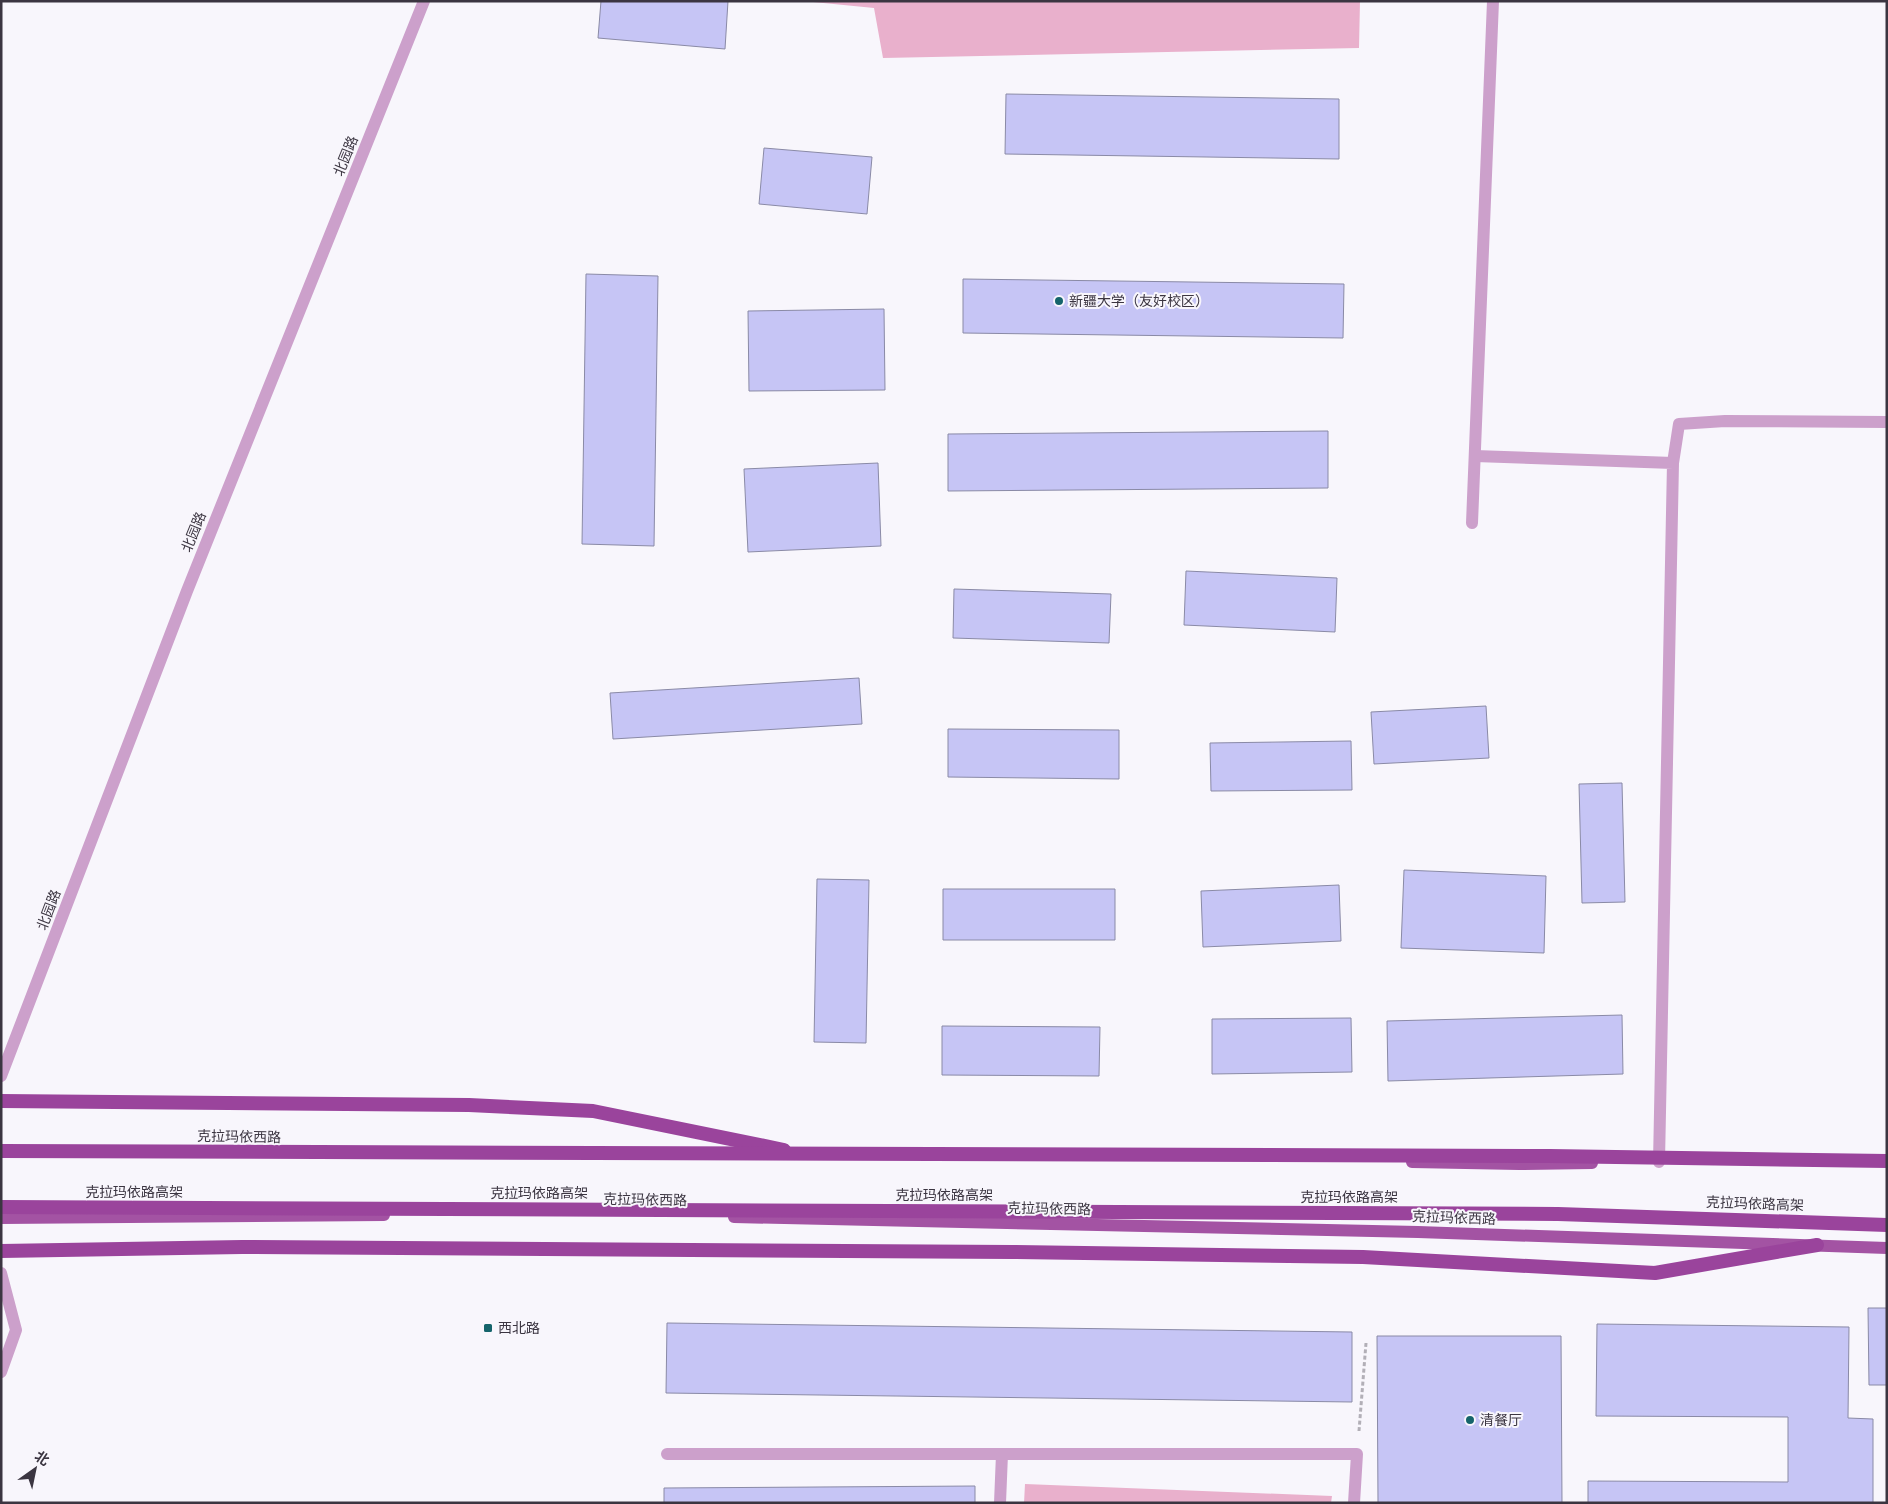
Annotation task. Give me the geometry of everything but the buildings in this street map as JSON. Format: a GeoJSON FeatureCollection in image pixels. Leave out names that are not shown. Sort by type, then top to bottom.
{"type":"FeatureCollection","features":[{"type":"Feature","properties":{"kind":"highway"},"geometry":{"type":"LineString","coordinates":[[1,1101],[469,1105],[593,1111],[784,1150]]}},
{"type":"Feature","properties":{"kind":"highway"},"geometry":{"type":"LineString","coordinates":[[1,1149],[1550,1156],[1887,1160]]}},
{"type":"Feature","properties":{"kind":"highway","name":"克拉玛依路高架"},"geometry":{"type":"LineString","coordinates":[[1,1207],[1558,1214],[1887,1225]]}},
{"type":"Feature","properties":{"kind":"highway"},"geometry":{"type":"LineString","coordinates":[[1,1250],[252,1247],[1012,1252],[1363,1257],[1655,1273],[1816,1245]]}},
{"type":"Feature","properties":{"kind":"main road","name":"克拉玛依西路"},"geometry":{"type":"LineString","coordinates":[[1,1149],[251,1153],[784,1150],[1509,1164],[1887,1160]]}},
{"type":"Feature","properties":{"kind":"main road","name":"克拉玛依西路"},"geometry":{"type":"LineString","coordinates":[[1,1218],[602,1214],[1418,1232],[1887,1248]]}},
{"type":"Feature","properties":{"kind":"street","name":"北园路"},"geometry":{"type":"LineString","coordinates":[[1,1076],[187,591],[424,1]]}},
{"type":"Feature","properties":{"kind":"street"},"geometry":{"type":"LineString","coordinates":[[1472,523],[1493,1]]}},
{"type":"Feature","properties":{"kind":"street"},"geometry":{"type":"LineString","coordinates":[[1659,1162],[1673,463],[1679,424],[1725,421],[1887,422]]}},
{"type":"Feature","properties":{"kind":"street"},"geometry":{"type":"LineString","coordinates":[[1475,456],[1673,463]]}},
{"type":"Feature","properties":{"kind":"street"},"geometry":{"type":"LineString","coordinates":[[1,1273],[16,1330],[1,1372]]}},
{"type":"Feature","properties":{"kind":"street"},"geometry":{"type":"LineString","coordinates":[[667,1454],[1357,1454],[1354,1503]]}},
{"type":"Feature","properties":{"kind":"street"},"geometry":{"type":"LineString","coordinates":[[1000,1503],[1002,1454]]}},
{"type":"Feature","properties":{"kind":"path"},"geometry":{"type":"LineString","coordinates":[[1357,1454],[1366,1343]]}},
{"type":"Feature","properties":{"kind":"shaded area"},"geometry":{"type":"Polygon","coordinates":[[[803,1],[1360,1],[1359,48],[883,58],[874,8],[803,1]]]}},
{"type":"Feature","properties":{"kind":"shaded area"},"geometry":{"type":"Polygon","coordinates":[[[1025,1484],[1332,1496],[1331,1503],[1024,1503],[1025,1484]]]}},
{"type":"Feature","properties":{"kind":"place","name":"新疆大学（友好校区）"},"geometry":{"type":"Point","coordinates":[1059,301]}},
{"type":"Feature","properties":{"kind":"place","name":"西北路"},"geometry":{"type":"Point","coordinates":[488,1328]}},
{"type":"Feature","properties":{"kind":"place","name":"清餐厅"},"geometry":{"type":"Point","coordinates":[1470,1420]}}]}
